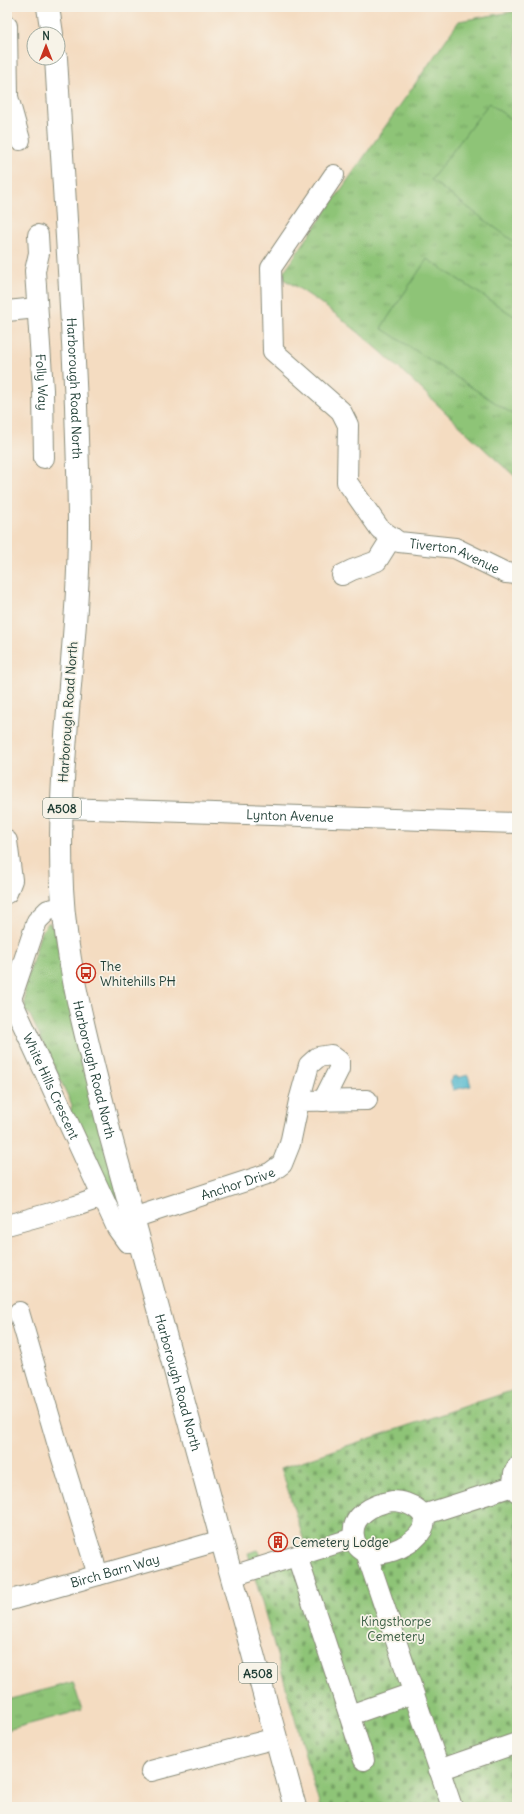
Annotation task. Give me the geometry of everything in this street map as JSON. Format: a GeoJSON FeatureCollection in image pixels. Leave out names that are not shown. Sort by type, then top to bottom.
{"type":"FeatureCollection","features":[{"type":"Feature","properties":{"kind":"highway"},"geometry":{"type":"LineString","coordinates":[[48,7],[51,26]]}},
{"type":"Feature","properties":{"kind":"highway"},"geometry":{"type":"LineString","coordinates":[[57,26],[58,7]]}},
{"type":"Feature","properties":{"kind":"highway","name":"Harborough Road North"},"geometry":{"type":"LineString","coordinates":[[56,66],[72,318],[79,522],[78,575],[66,725],[62,808],[61,854],[64,907],[70,951],[86,1030],[139,1242],[222,1540]]}},
{"type":"Feature","properties":{"kind":"highway","name":"A508"},"geometry":{"type":"LineString","coordinates":[[222,1540],[295,1807]]}},
{"type":"Feature","properties":{"kind":"street"},"geometry":{"type":"LineString","coordinates":[[7,26],[9,73],[8,97],[20,140]]}},
{"type":"Feature","properties":{"kind":"street","name":"Tiverton Avenue"},"geometry":{"type":"LineString","coordinates":[[334,175],[271,268],[273,350],[341,411],[348,425],[347,482],[380,529],[399,542],[455,548],[506,573],[517,574]]}},
{"type":"Feature","properties":{"kind":"street","name":"Folly Way"},"geometry":{"type":"LineString","coordinates":[[38,235],[39,253],[35,278],[43,390],[44,458]]}},
{"type":"Feature","properties":{"kind":"street"},"geometry":{"type":"LineString","coordinates":[[7,311],[37,308]]}},
{"type":"Feature","properties":{"kind":"street"},"geometry":{"type":"LineString","coordinates":[[342,575],[377,561],[392,537]]}},
{"type":"Feature","properties":{"kind":"street","name":"Lynton Avenue"},"geometry":{"type":"LineString","coordinates":[[62,808],[517,823]]}},
{"type":"Feature","properties":{"kind":"street"},"geometry":{"type":"LineString","coordinates":[[7,841],[12,880],[7,893]]}},
{"type":"Feature","properties":{"kind":"street","name":"White Hills Crescent"},"geometry":{"type":"LineString","coordinates":[[64,907],[48,910],[40,916],[8,997],[102,1197],[124,1240],[131,1243],[139,1242]]}},
{"type":"Feature","properties":{"kind":"street","name":"Anchor Drive"},"geometry":{"type":"LineString","coordinates":[[133,1218],[270,1174],[282,1164],[290,1144],[309,1065],[318,1057],[331,1055],[338,1061],[339,1069],[323,1101]]}},
{"type":"Feature","properties":{"kind":"street"},"geometry":{"type":"LineString","coordinates":[[300,1101],[367,1100]]}},
{"type":"Feature","properties":{"kind":"street"},"geometry":{"type":"LineString","coordinates":[[7,1225],[76,1206],[102,1197]]}},
{"type":"Feature","properties":{"kind":"street"},"geometry":{"type":"LineString","coordinates":[[19,1312],[98,1575]]}},
{"type":"Feature","properties":{"kind":"street"},"geometry":{"type":"LineString","coordinates":[[424,1515],[516,1482]]}},
{"type":"Feature","properties":{"kind":"street"},"geometry":{"type":"LineString","coordinates":[[232,1576],[297,1556],[360,1545],[381,1553],[403,1547],[410,1543],[421,1531],[424,1515],[416,1508],[405,1502],[392,1501],[378,1504],[361,1515],[355,1526],[360,1545],[452,1807]]}},
{"type":"Feature","properties":{"kind":"street","name":"Birch Barn Way"},"geometry":{"type":"LineString","coordinates":[[7,1601],[222,1540]]}},
{"type":"Feature","properties":{"kind":"street"},"geometry":{"type":"LineString","coordinates":[[297,1556],[364,1760]]}},
{"type":"Feature","properties":{"kind":"street"},"geometry":{"type":"LineString","coordinates":[[350,1715],[413,1693]]}},
{"type":"Feature","properties":{"kind":"street"},"geometry":{"type":"LineString","coordinates":[[151,1771],[276,1738]]}},
{"type":"Feature","properties":{"kind":"street"},"geometry":{"type":"LineString","coordinates":[[439,1770],[517,1744]]}},
{"type":"Feature","properties":{"kind":"green space"},"geometry":{"type":"Polygon","coordinates":[[[517,11],[517,478],[374,346],[313,298],[280,277],[459,21],[517,11]]]}},
{"type":"Feature","properties":{"kind":"green space"},"geometry":{"type":"Polygon","coordinates":[[[489,103],[517,124],[517,244],[431,180],[489,103]]]}},
{"type":"Feature","properties":{"kind":"green space"},"geometry":{"type":"Polygon","coordinates":[[[427,259],[517,318],[517,409],[514,415],[381,328],[427,259]]]}},
{"type":"Feature","properties":{"kind":"green space"},"geometry":{"type":"Polygon","coordinates":[[[49,922],[55,932],[124,1220],[70,1113],[72,1105],[29,1013],[25,1012],[25,987],[41,932],[49,922]]]}},
{"type":"Feature","properties":{"kind":"green space","name":"Kingsthorpe Cemetery"},"geometry":{"type":"Polygon","coordinates":[[[517,1389],[517,1807],[320,1807],[248,1553],[258,1550],[265,1560],[306,1547],[281,1468],[517,1389]]]}},
{"type":"Feature","properties":{"kind":"green space"},"geometry":{"type":"Polygon","coordinates":[[[73,1682],[82,1710],[7,1730],[7,1700],[73,1682]]]}},
{"type":"Feature","properties":{"kind":"water"},"geometry":{"type":"Polygon","coordinates":[[[468,1075],[471,1086],[453,1090],[450,1080],[453,1079],[452,1077],[457,1076],[457,1078],[468,1075]]]}},
{"type":"Feature","properties":{"kind":"place","name":"The Whitehills PH"},"geometry":{"type":"Point","coordinates":[86,973]}},
{"type":"Feature","properties":{"kind":"place","name":"Cemetery Lodge"},"geometry":{"type":"Point","coordinates":[278,1542]}}]}
